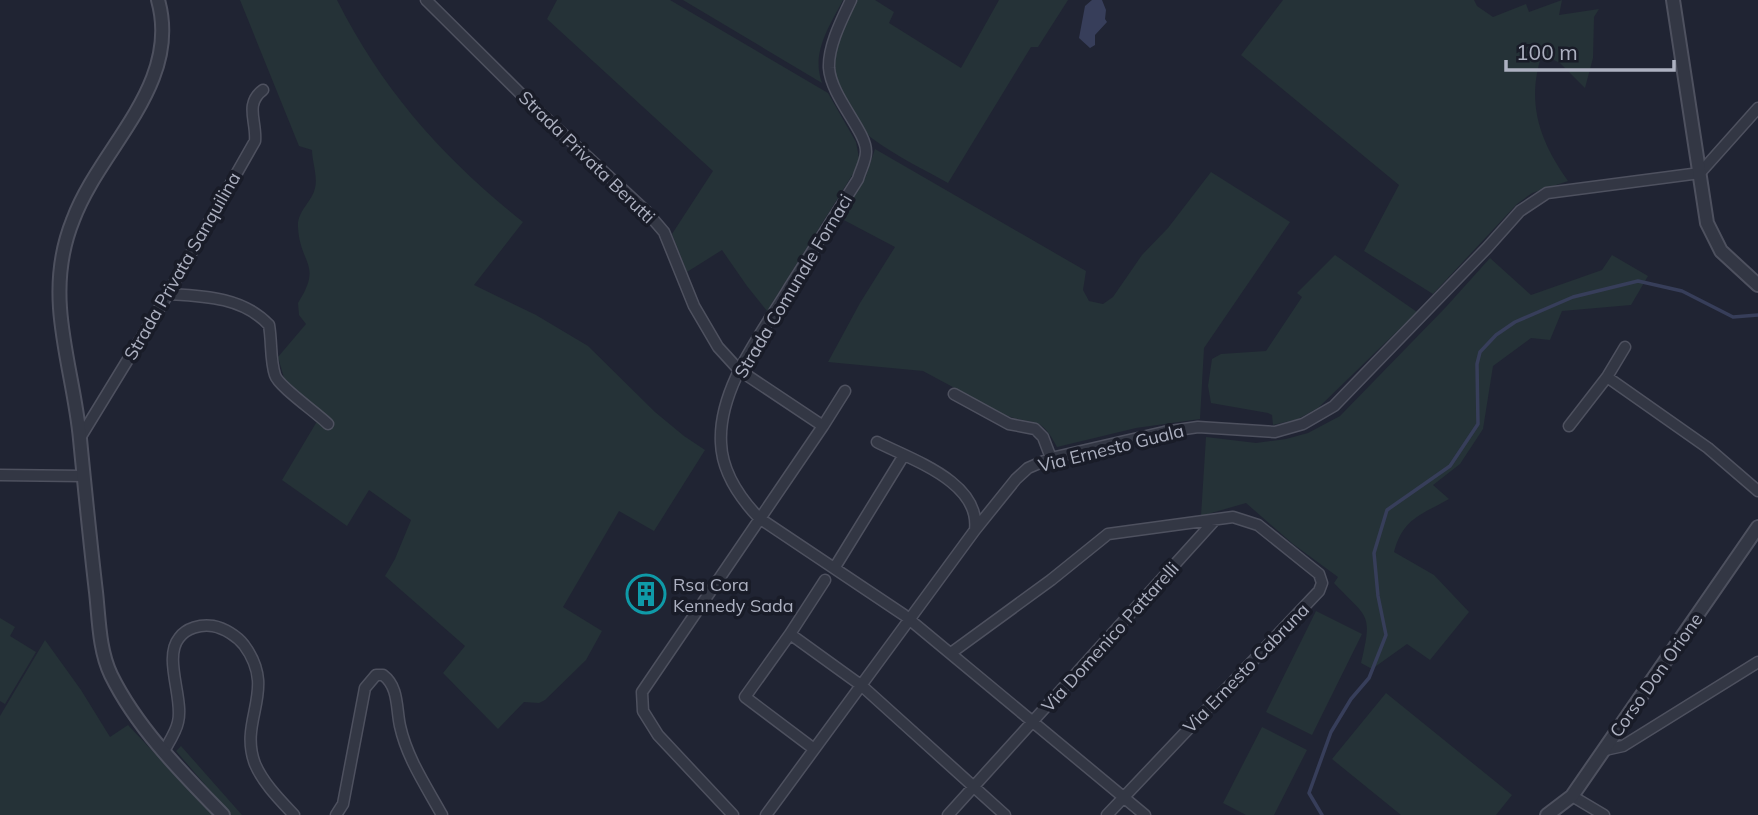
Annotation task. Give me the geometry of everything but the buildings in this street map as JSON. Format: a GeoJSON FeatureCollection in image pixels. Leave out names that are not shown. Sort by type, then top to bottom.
{"type":"FeatureCollection","features":[{"type":"Feature","properties":{"kind":"street"},"geometry":{"type":"LineString","coordinates":[[158,0],[164,36],[161,55],[152,81],[136,112],[85,193],[64,247],[60,308],[80,438],[101,638],[109,672],[128,706],[164,751],[223,815]]}},
{"type":"Feature","properties":{"kind":"street","name":"Strada Privata Berutti"},"geometry":{"type":"LineString","coordinates":[[426,0],[646,211],[664,232],[694,306],[718,347],[739,370],[823,426]]}},
{"type":"Feature","properties":{"kind":"street","name":"Strada Comunale Fornaci"},"geometry":{"type":"LineString","coordinates":[[851,0],[837,29],[829,67],[836,94],[867,151],[858,179],[739,370],[725,410],[720,444],[727,472],[743,501],[759,518],[910,620],[1145,815]]}},
{"type":"Feature","properties":{"kind":"street"},"geometry":{"type":"LineString","coordinates":[[1673,0],[1707,223],[1721,251],[1754,281]]}},
{"type":"Feature","properties":{"kind":"street","name":"Strada Privata Sanquilina"},"geometry":{"type":"LineString","coordinates":[[80,438],[168,294],[255,141],[251,107],[257,94],[263,90]]}},
{"type":"Feature","properties":{"kind":"street"},"geometry":{"type":"LineString","coordinates":[[1700,173],[1758,108]]}},
{"type":"Feature","properties":{"kind":"street","name":"Via Ernesto Guala"},"geometry":{"type":"LineString","coordinates":[[766,815],[975,530],[1028,468],[1051,458],[1164,432],[1198,427],[1275,432],[1303,424],[1334,406],[1488,248],[1520,211],[1547,193],[1700,173]]}},
{"type":"Feature","properties":{"kind":"street"},"geometry":{"type":"LineString","coordinates":[[168,294],[207,297],[234,303],[265,321],[269,326],[275,376],[328,424]]}},
{"type":"Feature","properties":{"kind":"street"},"geometry":{"type":"LineString","coordinates":[[1569,426],[1625,347]]}},
{"type":"Feature","properties":{"kind":"street"},"geometry":{"type":"LineString","coordinates":[[1606,377],[1708,448],[1758,491]]}},
{"type":"Feature","properties":{"kind":"street"},"geometry":{"type":"LineString","coordinates":[[733,815],[658,735],[643,711],[642,692],[845,391]]}},
{"type":"Feature","properties":{"kind":"street"},"geometry":{"type":"LineString","coordinates":[[954,394],[1009,424],[1035,429],[1043,437],[1051,458]]}},
{"type":"Feature","properties":{"kind":"street"},"geometry":{"type":"LineString","coordinates":[[877,442],[948,478],[968,499],[976,516],[975,530]]}},
{"type":"Feature","properties":{"kind":"street"},"geometry":{"type":"LineString","coordinates":[[835,567],[904,455]]}},
{"type":"Feature","properties":{"kind":"street"},"geometry":{"type":"LineString","coordinates":[[0,475],[83,476]]}},
{"type":"Feature","properties":{"kind":"street","name":"Via Ernesto Cabruna"},"geometry":{"type":"LineString","coordinates":[[1107,815],[1319,591],[1322,583],[1319,574],[1258,525],[1233,517],[1215,519]]}},
{"type":"Feature","properties":{"kind":"street"},"geometry":{"type":"LineString","coordinates":[[951,653],[1051,580],[1108,534],[1215,519]]}},
{"type":"Feature","properties":{"kind":"street","name":"Via Domenico Pattarelli"},"geometry":{"type":"LineString","coordinates":[[948,815],[1215,519]]}},
{"type":"Feature","properties":{"kind":"street","name":"Corso Don Orione"},"geometry":{"type":"LineString","coordinates":[[1547,815],[1572,796],[1758,527]]}},
{"type":"Feature","properties":{"kind":"street"},"geometry":{"type":"LineString","coordinates":[[814,750],[745,697],[790,635],[825,580]]}},
{"type":"Feature","properties":{"kind":"street"},"geometry":{"type":"LineString","coordinates":[[164,751],[179,720],[173,652],[177,639],[186,631],[200,626],[226,630],[242,642],[254,660],[259,677],[259,694],[250,743],[256,764],[266,782],[294,815]]}},
{"type":"Feature","properties":{"kind":"street"},"geometry":{"type":"LineString","coordinates":[[790,635],[862,686],[1005,815]]}},
{"type":"Feature","properties":{"kind":"street"},"geometry":{"type":"LineString","coordinates":[[1605,750],[1623,746],[1758,662]]}},
{"type":"Feature","properties":{"kind":"street"},"geometry":{"type":"LineString","coordinates":[[336,815],[342,804],[365,688],[376,675],[383,675],[393,686],[407,751],[442,815]]}},
{"type":"Feature","properties":{"kind":"street"},"geometry":{"type":"LineString","coordinates":[[1572,796],[1604,815]]}},
{"type":"Feature","properties":{"kind":"shaded area"},"geometry":{"type":"Polygon","coordinates":[[[240,0],[337,0],[374,64],[417,121],[467,173],[523,222],[474,285],[536,315],[588,346],[655,412],[705,450],[654,531],[619,511],[563,607],[602,631],[586,660],[545,700],[539,703],[524,702],[498,729],[443,673],[465,646],[385,576],[411,520],[369,490],[347,526],[282,480],[322,413],[284,378],[278,357],[306,324],[299,315],[298,303],[310,272],[302,249],[298,221],[316,184],[312,150],[299,146],[240,0]]]}},
{"type":"Feature","properties":{"kind":"shaded area"},"geometry":{"type":"Polygon","coordinates":[[[557,0],[670,0],[828,93],[856,142],[859,158],[856,169],[767,311],[722,250],[687,272],[672,234],[713,171],[547,19],[557,0]]]}},
{"type":"Feature","properties":{"kind":"shaded area"},"geometry":{"type":"Polygon","coordinates":[[[683,0],[843,0],[827,30],[820,51],[819,72],[822,83],[683,0]]]}},
{"type":"Feature","properties":{"kind":"shaded area"},"geometry":{"type":"Polygon","coordinates":[[[857,0],[875,0],[894,12],[889,23],[961,68],[999,0],[1068,0],[1038,47],[1031,47],[948,183],[873,139],[860,126],[841,94],[833,73],[832,57],[840,31],[857,0]]]}},
{"type":"Feature","properties":{"kind":"shaded area"},"geometry":{"type":"Polygon","coordinates":[[[1283,0],[1474,0],[1477,6],[1493,17],[1526,4],[1529,12],[1562,0],[1559,15],[1599,9],[1594,17],[1593,58],[1585,88],[1560,63],[1542,54],[1537,72],[1535,88],[1538,120],[1549,151],[1568,181],[1532,193],[1517,204],[1433,294],[1364,251],[1399,185],[1241,55],[1283,0]]]}},
{"type":"Feature","properties":{"kind":"shaded area"},"geometry":{"type":"Polygon","coordinates":[[[875,149],[1086,271],[1083,290],[1089,301],[1103,304],[1113,297],[1142,255],[1168,228],[1211,172],[1290,222],[1204,348],[1200,419],[1136,428],[1057,447],[1040,425],[1003,414],[923,371],[828,362],[895,247],[840,218],[866,176],[875,149]]]}},
{"type":"Feature","properties":{"kind":"shaded area"},"geometry":{"type":"Polygon","coordinates":[[[1335,255],[1417,312],[1318,408],[1298,419],[1273,425],[1272,415],[1268,413],[1211,403],[1208,386],[1212,359],[1221,354],[1266,351],[1302,297],[1297,293],[1335,255]]]}},
{"type":"Feature","properties":{"kind":"shaded area"},"geometry":{"type":"Polygon","coordinates":[[[1612,255],[1648,276],[1631,305],[1562,311],[1550,340],[1531,338],[1493,366],[1483,429],[1460,464],[1433,485],[1449,499],[1414,519],[1402,532],[1394,552],[1434,575],[1469,612],[1430,660],[1407,644],[1372,669],[1361,663],[1367,634],[1365,617],[1334,583],[1338,577],[1293,544],[1246,503],[1201,516],[1206,437],[1256,443],[1286,439],[1308,433],[1340,416],[1490,258],[1531,295],[1602,270],[1612,255]]]}},
{"type":"Feature","properties":{"kind":"shaded area"},"geometry":{"type":"Polygon","coordinates":[[[1316,611],[1362,634],[1312,735],[1266,712],[1316,611]]]}},
{"type":"Feature","properties":{"kind":"shaded area"},"geometry":{"type":"Polygon","coordinates":[[[0,618],[15,627],[10,636],[36,652],[5,704],[0,701],[0,618]]]}},
{"type":"Feature","properties":{"kind":"shaded area"},"geometry":{"type":"Polygon","coordinates":[[[45,640],[110,737],[128,725],[213,815],[0,815],[0,716],[45,640]]]}},
{"type":"Feature","properties":{"kind":"shaded area"},"geometry":{"type":"Polygon","coordinates":[[[1386,693],[1512,795],[1496,815],[1401,815],[1332,759],[1386,693]]]}},
{"type":"Feature","properties":{"kind":"shaded area"},"geometry":{"type":"Polygon","coordinates":[[[1262,727],[1307,750],[1274,815],[1246,815],[1223,803],[1262,727]]]}},
{"type":"Feature","properties":{"kind":"shaded area"},"geometry":{"type":"Polygon","coordinates":[[[181,746],[242,815],[231,815],[176,751],[181,746]]]}},
{"type":"Feature","properties":{"kind":"water"},"geometry":{"type":"Polygon","coordinates":[[[1092,0],[1102,0],[1107,22],[1095,35],[1095,45],[1090,48],[1079,38],[1085,6],[1092,0]]]}},
{"type":"Feature","properties":{"kind":"waterway"},"geometry":{"type":"LineString","coordinates":[[1322,815],[1309,793],[1331,732],[1351,699],[1369,678],[1386,635],[1378,596],[1374,553],[1387,510],[1450,466],[1478,424],[1477,364],[1480,352],[1496,335],[1515,322],[1573,297],[1638,281],[1682,291],[1733,317],[1758,315]]}},
{"type":"Feature","properties":{"kind":"place","name":"Rsa Cora Kennedy Sada"},"geometry":{"type":"Point","coordinates":[646,594]}}]}
